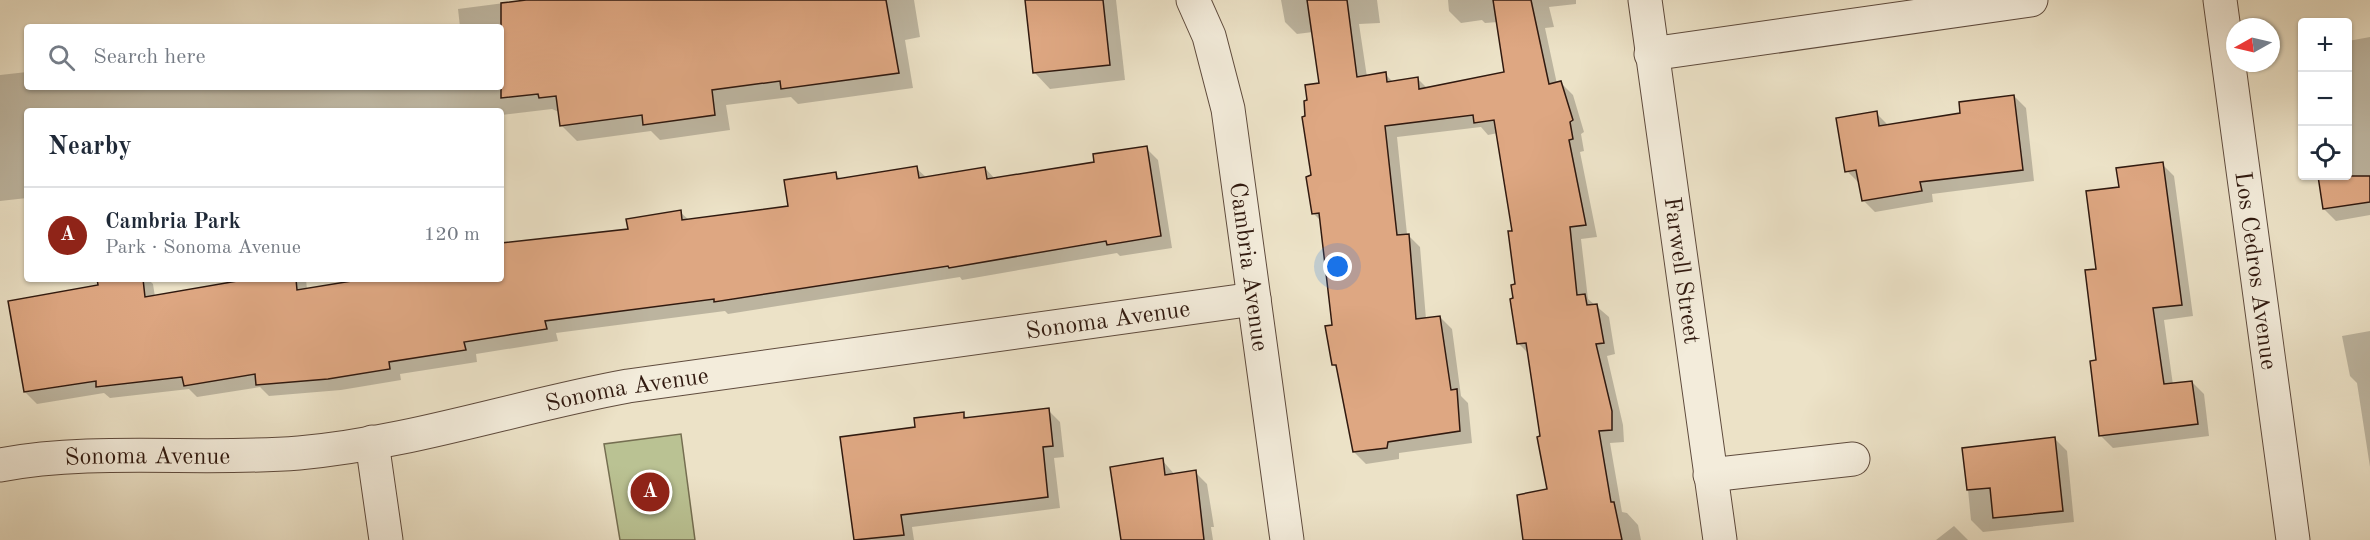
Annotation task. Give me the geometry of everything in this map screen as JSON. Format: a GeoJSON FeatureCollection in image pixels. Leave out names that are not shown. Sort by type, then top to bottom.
{"type":"FeatureCollection","features":[{"type":"Feature","properties":{"kind":"street","name":"Cambria Avenue"},"geometry":{"type":"LineString","coordinates":[[1193,0],[1209,36],[1228,109],[1287,540]]}},
{"type":"Feature","properties":{"kind":"street","name":"Farwell Street"},"geometry":{"type":"LineString","coordinates":[[1646,0],[1651,54],[1720,540]]}},
{"type":"Feature","properties":{"kind":"street"},"geometry":{"type":"LineString","coordinates":[[1651,54],[2031,0]]}},
{"type":"Feature","properties":{"kind":"street","name":"Los Cedros Avenue"},"geometry":{"type":"LineString","coordinates":[[2220,0],[2293,540]]}},
{"type":"Feature","properties":{"kind":"street","name":"Sonoma Avenue"},"geometry":{"type":"LineString","coordinates":[[0,465],[93,456],[215,458],[301,452],[372,442],[485,420],[556,399],[628,386],[1254,299]]}},
{"type":"Feature","properties":{"kind":"street"},"geometry":{"type":"LineString","coordinates":[[372,442],[386,540]]}},
{"type":"Feature","properties":{"kind":"street"},"geometry":{"type":"LineString","coordinates":[[1710,476],[1853,459]]}},
{"type":"Feature","properties":{"kind":"green space"},"geometry":{"type":"Polygon","coordinates":[[[681,434],[695,540],[620,540],[604,444],[681,434]]]}},
{"type":"Feature","properties":{"kind":"building"},"geometry":{"type":"Polygon","coordinates":[[[526,0],[886,0],[899,73],[781,89],[780,81],[712,90],[715,115],[643,125],[642,115],[560,126],[556,96],[539,98],[538,94],[501,98],[501,90],[504,90],[504,24],[501,24],[501,3],[526,0]]]}},
{"type":"Feature","properties":{"kind":"building"},"geometry":{"type":"Polygon","coordinates":[[[1025,0],[1103,0],[1110,65],[1033,73],[1025,0]]]}},
{"type":"Feature","properties":{"kind":"building"},"geometry":{"type":"Polygon","coordinates":[[[1307,0],[1347,0],[1357,77],[1386,72],[1387,82],[1418,77],[1419,89],[1504,72],[1493,0],[1531,0],[1549,84],[1561,81],[1573,120],[1570,122],[1573,139],[1569,140],[1586,225],[1570,227],[1577,295],[1585,294],[1587,305],[1597,304],[1604,343],[1596,344],[1612,411],[1612,430],[1599,431],[1611,502],[1614,502],[1622,540],[1523,540],[1517,495],[1547,489],[1537,437],[1540,436],[1526,343],[1517,344],[1510,299],[1513,298],[1511,285],[1515,284],[1508,231],[1512,231],[1494,120],[1474,123],[1473,115],[1385,126],[1397,235],[1409,234],[1416,319],[1440,316],[1451,390],[1457,389],[1460,431],[1388,442],[1387,448],[1353,452],[1336,365],[1332,365],[1325,326],[1332,325],[1319,213],[1312,214],[1306,177],[1311,175],[1302,117],[1305,116],[1304,101],[1307,100],[1305,85],[1319,83],[1307,0]]]}},
{"type":"Feature","properties":{"kind":"building"},"geometry":{"type":"Polygon","coordinates":[[[2014,95],[2023,170],[1920,182],[1922,191],[1862,201],[1856,170],[1845,172],[1836,118],[1877,111],[1879,126],[1960,113],[1959,102],[2014,95]]]}},
{"type":"Feature","properties":{"kind":"building"},"geometry":{"type":"Polygon","coordinates":[[[1147,146],[1161,236],[1107,245],[1106,241],[949,268],[948,266],[714,302],[714,299],[545,321],[547,329],[464,342],[466,350],[389,362],[390,369],[328,379],[256,385],[255,374],[184,386],[182,377],[96,387],[96,381],[24,392],[8,301],[98,285],[98,282],[143,282],[145,297],[232,282],[296,282],[297,290],[346,282],[504,282],[504,243],[628,229],[626,219],[681,210],[682,220],[788,206],[784,180],[836,172],[837,179],[917,166],[919,178],[985,167],[987,179],[1094,162],[1093,154],[1147,146]]]}},
{"type":"Feature","properties":{"kind":"building"},"geometry":{"type":"Polygon","coordinates":[[[2163,162],[2182,305],[2153,308],[2164,384],[2192,381],[2198,424],[2099,436],[2090,361],[2096,360],[2085,270],[2096,269],[2086,191],[2119,187],[2116,168],[2163,162]]]}},
{"type":"Feature","properties":{"kind":"building"},"geometry":{"type":"Polygon","coordinates":[[[2352,176],[2370,176],[2370,202],[2323,209],[2319,180],[2352,180],[2352,176]]]}},
{"type":"Feature","properties":{"kind":"building"},"geometry":{"type":"Polygon","coordinates":[[[1049,408],[1053,446],[1043,447],[1048,497],[901,515],[904,535],[854,540],[840,437],[915,427],[914,418],[964,412],[964,418],[1049,408]]]}},
{"type":"Feature","properties":{"kind":"building"},"geometry":{"type":"Polygon","coordinates":[[[2055,437],[2063,511],[1993,518],[1990,488],[1967,490],[1962,448],[2055,437]]]}},
{"type":"Feature","properties":{"kind":"building"},"geometry":{"type":"Polygon","coordinates":[[[1163,458],[1165,475],[1196,470],[1204,540],[1121,540],[1110,467],[1163,458]]]}},
{"type":"Feature","properties":{"kind":"place","name":"Cambria Park"},"geometry":{"type":"Point","coordinates":[650,492]}}]}
